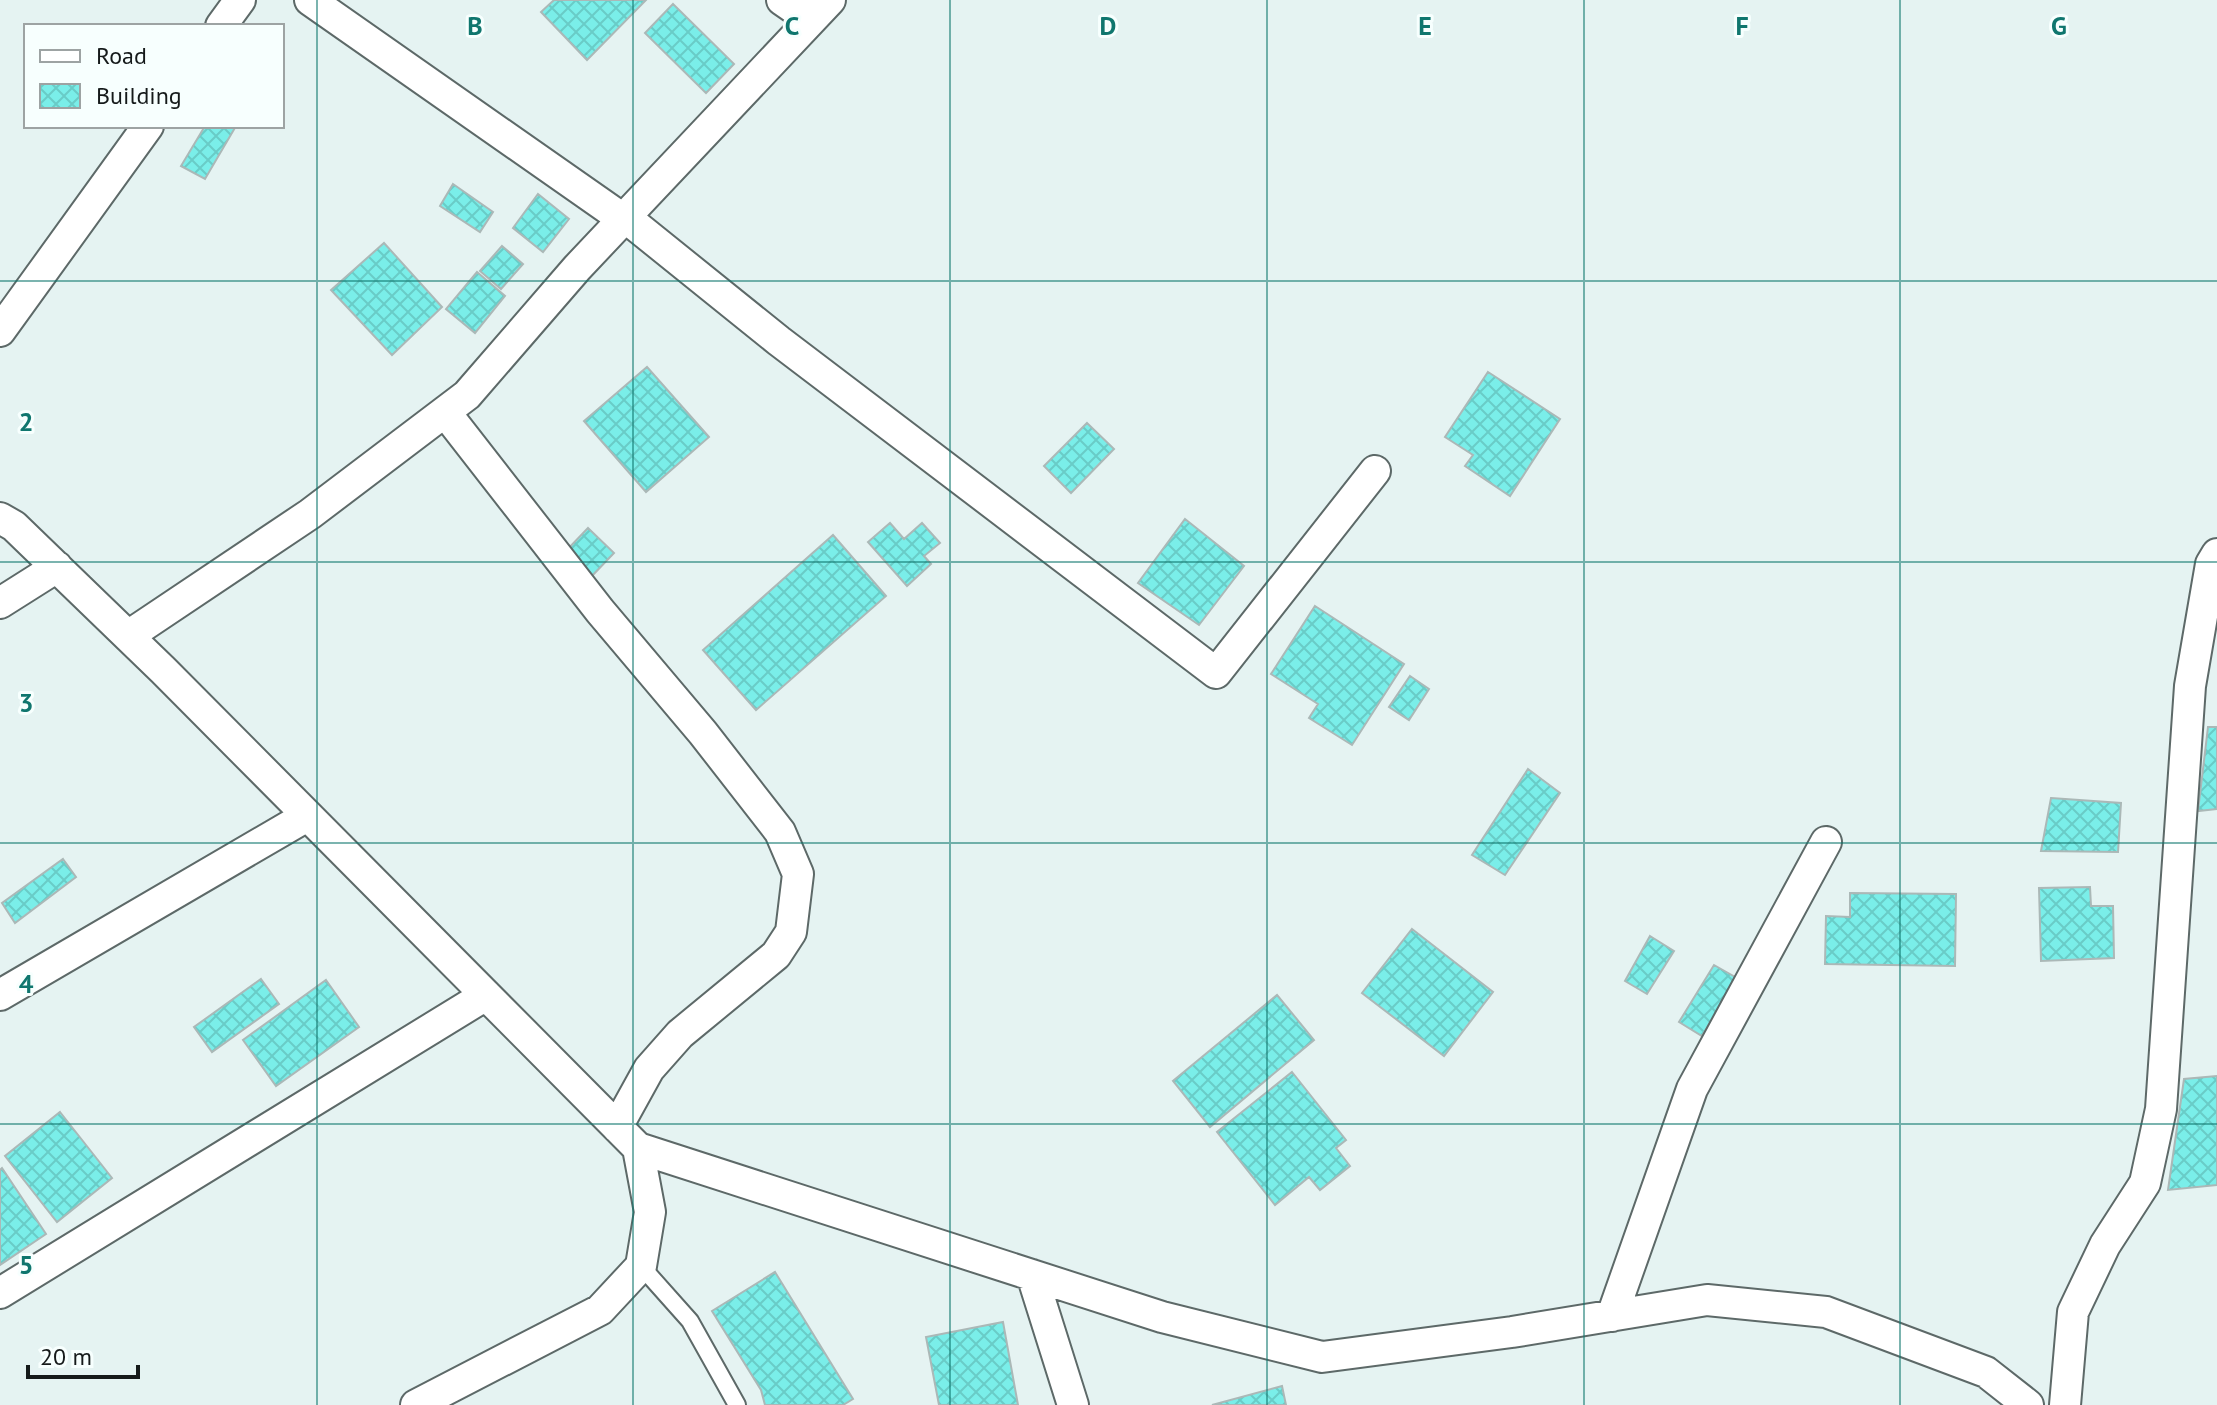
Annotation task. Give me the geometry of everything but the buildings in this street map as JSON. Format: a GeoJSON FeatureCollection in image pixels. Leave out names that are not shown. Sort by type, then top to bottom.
{"type":"FeatureCollection","features":[{"type":"Feature","properties":{"kind":"street"},"geometry":{"type":"LineString","coordinates":[[222,24],[240,0]]}},
{"type":"Feature","properties":{"kind":"street"},"geometry":{"type":"LineString","coordinates":[[310,0],[624,218],[792,351],[1216,673],[1375,471]]}},
{"type":"Feature","properties":{"kind":"street"},"geometry":{"type":"LineString","coordinates":[[128,636],[310,514],[467,395],[624,218],[821,10],[782,0]]}},
{"type":"Feature","properties":{"kind":"street"},"geometry":{"type":"LineString","coordinates":[[0,331],[147,128]]}},
{"type":"Feature","properties":{"kind":"street"},"geometry":{"type":"LineString","coordinates":[[445,412],[600,611],[703,733],[771,820],[780,832],[798,874],[791,932],[776,955],[680,1034],[649,1069],[617,1127]]}},
{"type":"Feature","properties":{"kind":"street"},"geometry":{"type":"LineString","coordinates":[[0,518],[57,567],[128,636],[638,1148],[1162,1317],[1322,1357],[1707,1300],[1826,1312],[1986,1372],[2028,1405]]}},
{"type":"Feature","properties":{"kind":"street"},"geometry":{"type":"LineString","coordinates":[[2065,1405],[2073,1312],[2105,1245],[2145,1183],[2161,1109],[2190,686],[2211,564],[2217,554]]}},
{"type":"Feature","properties":{"kind":"street"},"geometry":{"type":"LineString","coordinates":[[0,603],[57,567]]}},
{"type":"Feature","properties":{"kind":"street"},"geometry":{"type":"LineString","coordinates":[[0,995],[307,816]]}},
{"type":"Feature","properties":{"kind":"street"},"geometry":{"type":"LineString","coordinates":[[1612,1316],[1692,1089],[1826,842]]}},
{"type":"Feature","properties":{"kind":"street"},"geometry":{"type":"LineString","coordinates":[[0,1293],[486,995]]}},
{"type":"Feature","properties":{"kind":"street"},"geometry":{"type":"LineString","coordinates":[[416,1405],[600,1310],[641,1266],[650,1212],[638,1148]]}},
{"type":"Feature","properties":{"kind":"street"},"geometry":{"type":"LineString","coordinates":[[1032,1275],[1073,1405]]}},
{"type":"Feature","properties":{"kind":"lane"},"geometry":{"type":"LineString","coordinates":[[641,1266],[690,1321],[737,1405]]}}]}
